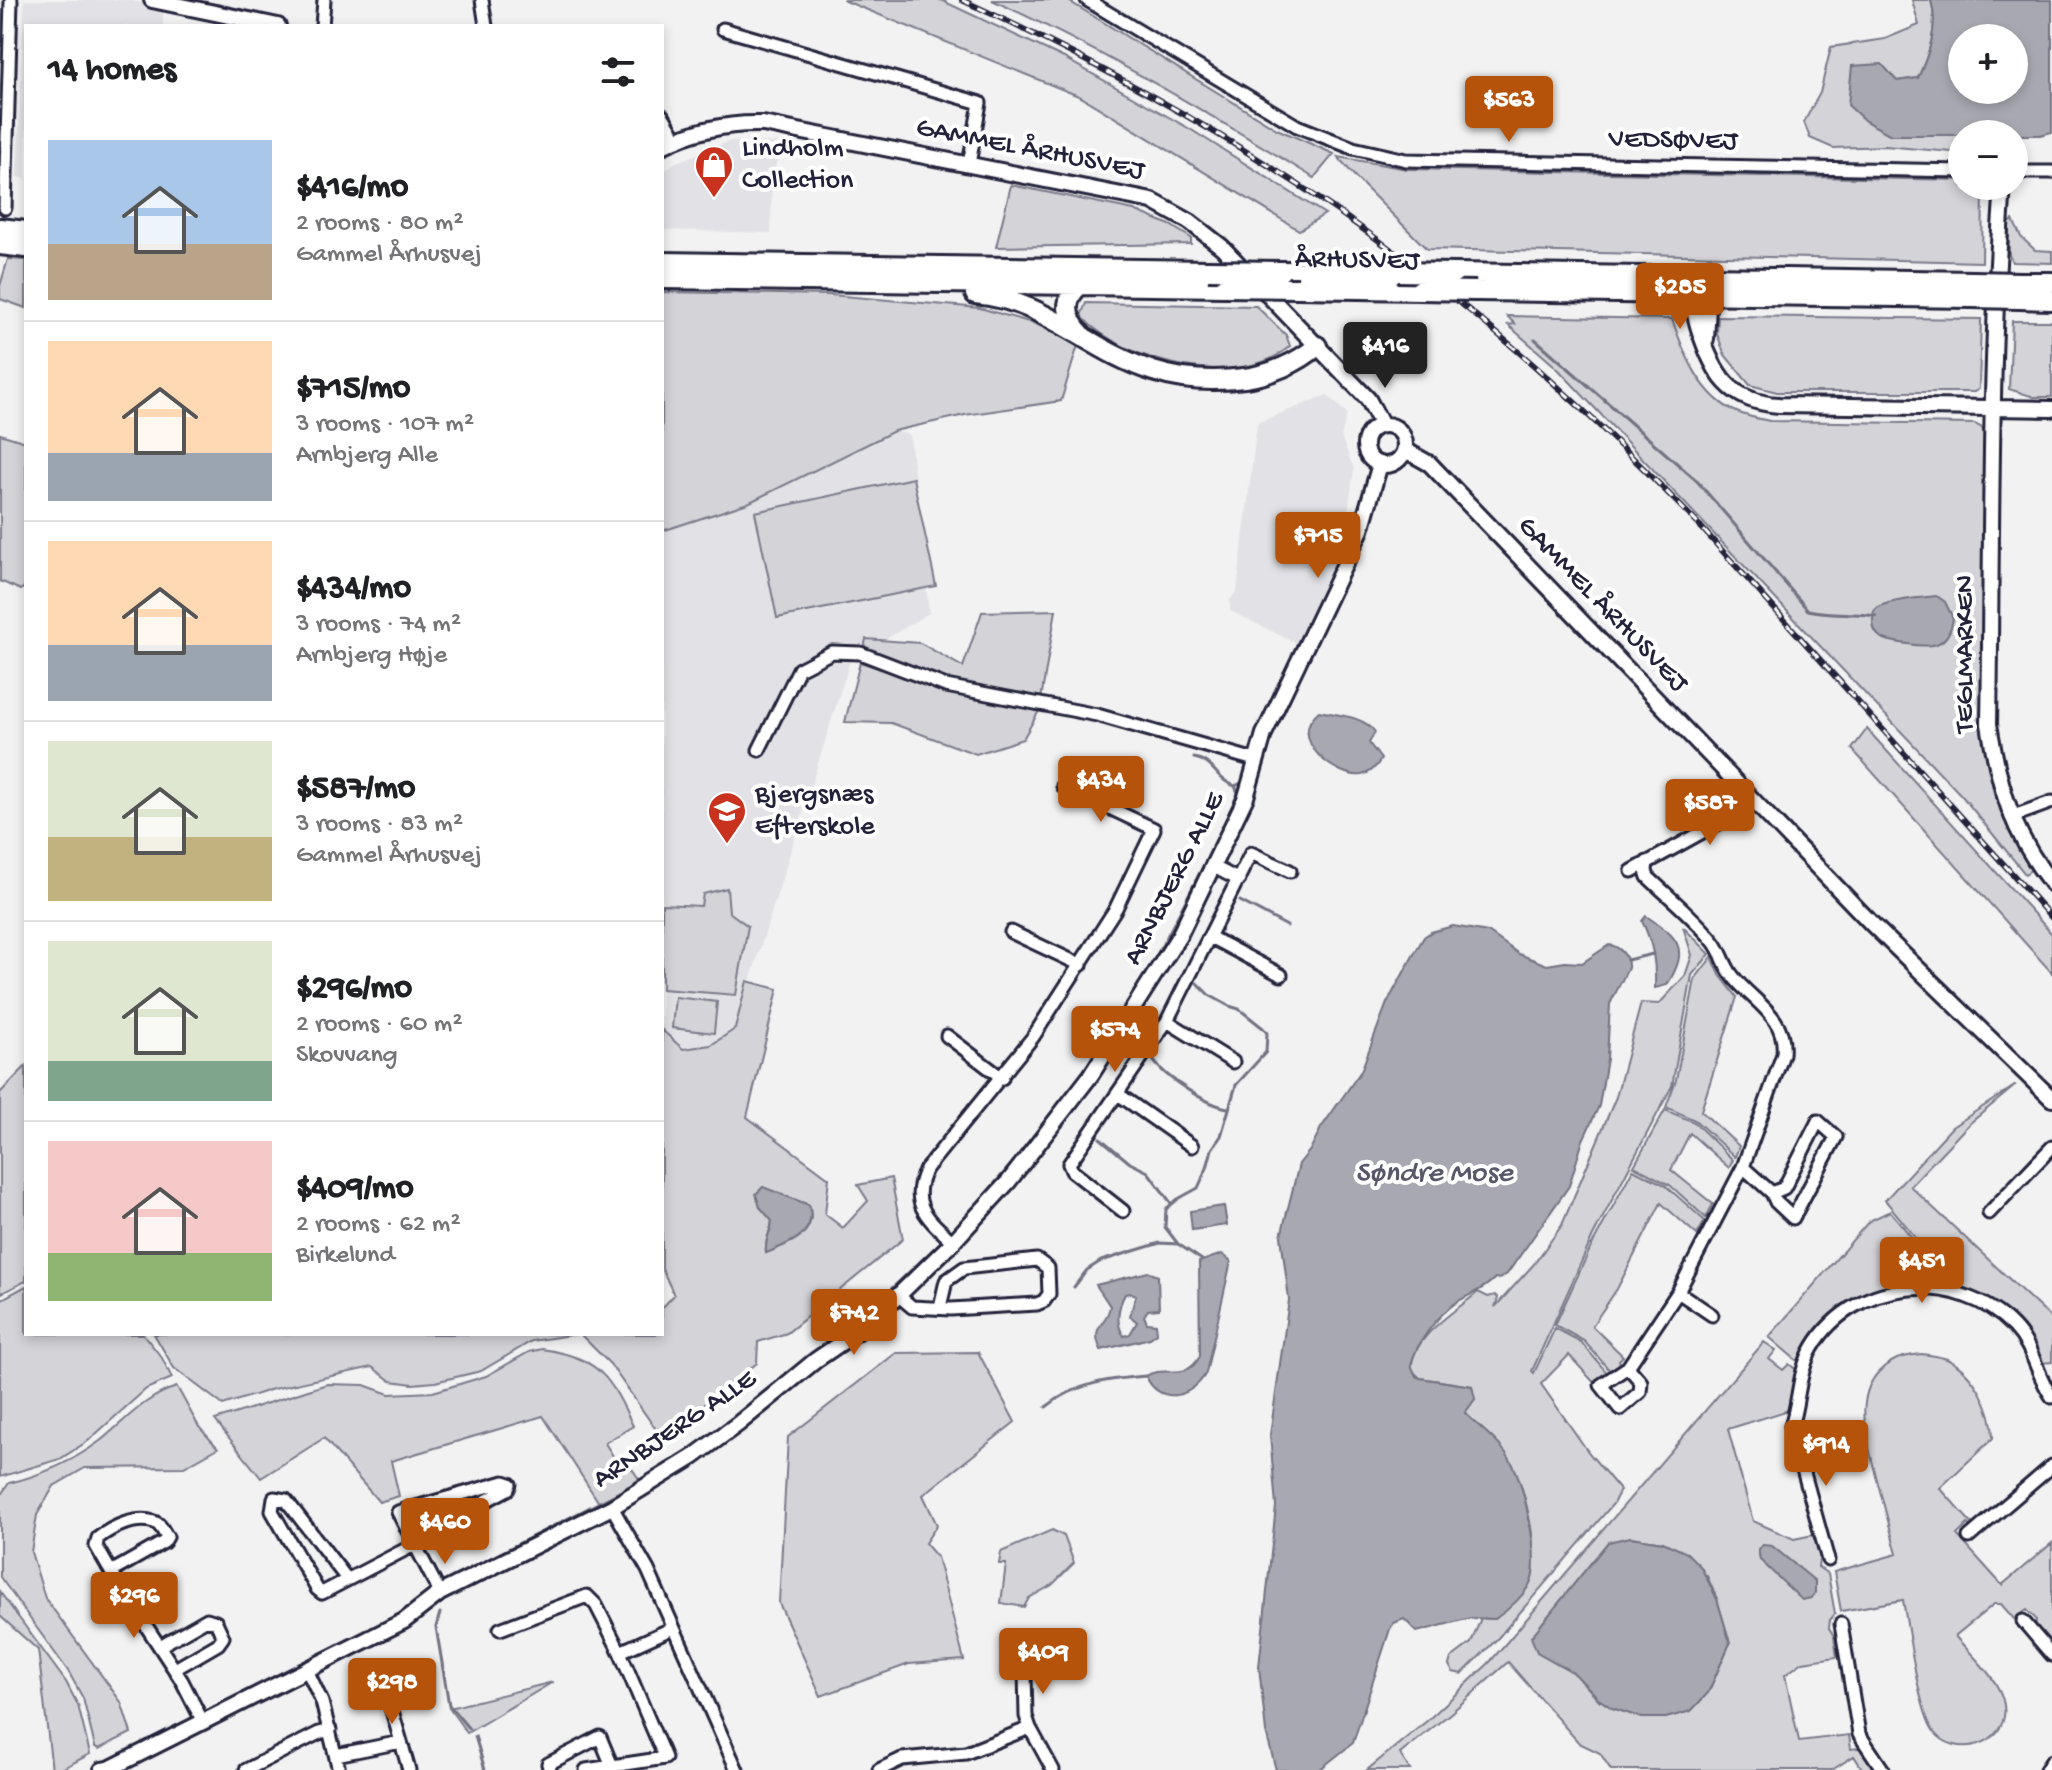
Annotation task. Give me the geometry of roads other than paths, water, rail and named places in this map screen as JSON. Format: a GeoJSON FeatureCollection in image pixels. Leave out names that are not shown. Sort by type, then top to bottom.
{"type":"FeatureCollection","features":[{"type":"Feature","properties":{"kind":"main road"},"geometry":{"type":"LineString","coordinates":[[0,228],[24,231]]}},
{"type":"Feature","properties":{"kind":"main road"},"geometry":{"type":"LineString","coordinates":[[0,245],[24,248]]}},
{"type":"Feature","properties":{"kind":"main road","name":"ÅRHUSVEJ"},"geometry":{"type":"LineString","coordinates":[[664,262],[1454,273],[1972,290]]}},
{"type":"Feature","properties":{"kind":"main road","name":"ÅRHUSVEJ"},"geometry":{"type":"LineString","coordinates":[[664,279],[1686,294],[2020,290],[2052,282]]}},
{"type":"Feature","properties":{"kind":"main road"},"geometry":{"type":"LineString","coordinates":[[837,281],[996,295],[1023,304],[1152,371],[1209,382],[1252,377],[1276,369],[1317,346]]}},
{"type":"Feature","properties":{"kind":"main road"},"geometry":{"type":"LineString","coordinates":[[1080,285],[1070,295],[1067,311],[1082,335]]}},
{"type":"Feature","properties":{"kind":"main road","name":"ÅRHUSVEJ"},"geometry":{"type":"LineString","coordinates":[[2020,290],[2052,300]]}},
{"type":"Feature","properties":{"kind":"street"},"geometry":{"type":"LineString","coordinates":[[5,208],[11,0]]}},
{"type":"Feature","properties":{"kind":"street"},"geometry":{"type":"LineString","coordinates":[[152,0],[268,24]]}},
{"type":"Feature","properties":{"kind":"street"},"geometry":{"type":"LineString","coordinates":[[322,24],[324,0]]}},
{"type":"Feature","properties":{"kind":"street"},"geometry":{"type":"LineString","coordinates":[[482,0],[486,24]]}},
{"type":"Feature","properties":{"kind":"street","name":"VEDSØVEJ"},"geometry":{"type":"LineString","coordinates":[[1087,0],[1297,126],[1353,148],[1406,160],[1948,171]]}},
{"type":"Feature","properties":{"kind":"street"},"geometry":{"type":"LineString","coordinates":[[723,29],[980,103],[969,164]]}},
{"type":"Feature","properties":{"kind":"street","name":"GAMMEL ÅRHUSVEJ"},"geometry":{"type":"LineString","coordinates":[[669,142],[733,123],[763,124],[1152,201],[1190,222],[1222,247],[1368,399],[1382,425]]}},
{"type":"Feature","properties":{"kind":"street"},"geometry":{"type":"LineString","coordinates":[[2028,172],[2052,172]]}},
{"type":"Feature","properties":{"kind":"street","name":"TEGLMARKEN"},"geometry":{"type":"LineString","coordinates":[[1994,200],[1997,239],[1989,724],[1999,779],[2011,817],[2023,843],[2052,884]]}},
{"type":"Feature","properties":{"kind":"street","name":"TEGLMARKEN"},"geometry":{"type":"LineString","coordinates":[[1997,239],[2001,200]]}},
{"type":"Feature","properties":{"kind":"street"},"geometry":{"type":"LineString","coordinates":[[1686,294],[1694,307],[1714,369],[1734,391],[1755,402],[2052,409]]}},
{"type":"Feature","properties":{"kind":"street"},"geometry":{"type":"LineString","coordinates":[[1706,351],[1708,307],[1718,294]]}},
{"type":"Feature","properties":{"kind":"street"},"geometry":{"type":"LineString","coordinates":[[1382,425],[1399,429],[1405,439],[1405,450],[1396,462],[1380,464],[1367,453],[1365,441],[1371,430],[1382,425]]}},
{"type":"Feature","properties":{"kind":"street","name":"GAMMEL ÅRHUSVEJ"},"geometry":{"type":"LineString","coordinates":[[1405,450],[1430,464],[1905,958],[2052,1099]]}},
{"type":"Feature","properties":{"kind":"street","name":"ARNBJERG ALLE"},"geometry":{"type":"LineString","coordinates":[[102,1770],[404,1621],[440,1593],[612,1507],[693,1457],[816,1360],[870,1323],[953,1242],[1009,1181],[1091,1075],[1179,936],[1246,797],[1264,734],[1361,530],[1380,464]]}},
{"type":"Feature","properties":{"kind":"street","name":"ARNBJERG ALLE"},"geometry":{"type":"LineString","coordinates":[[759,750],[799,669],[832,652],[860,653],[946,686],[1097,715],[1255,760]]}},
{"type":"Feature","properties":{"kind":"street"},"geometry":{"type":"LineString","coordinates":[[953,1242],[925,1215],[918,1195],[919,1183],[926,1169],[1033,1037],[1081,965],[1116,908],[1154,829],[1063,786]]}},
{"type":"Feature","properties":{"kind":"street"},"geometry":{"type":"LineString","coordinates":[[2011,817],[2052,802]]}},
{"type":"Feature","properties":{"kind":"street"},"geometry":{"type":"LineString","coordinates":[[1632,871],[1755,803]]}},
{"type":"Feature","properties":{"kind":"street"},"geometry":{"type":"LineString","coordinates":[[1123,1211],[1072,1171],[1069,1164],[1167,1021],[1251,853],[1290,871]]}},
{"type":"Feature","properties":{"kind":"street"},"geometry":{"type":"LineString","coordinates":[[1628,1367],[1678,1292],[1743,1167],[1783,1054],[1781,1029],[1773,1016],[1730,973],[1714,942],[1648,877],[1647,862]]}},
{"type":"Feature","properties":{"kind":"street"},"geometry":{"type":"LineString","coordinates":[[1214,867],[1239,880]]}},
{"type":"Feature","properties":{"kind":"street"},"geometry":{"type":"LineString","coordinates":[[1011,932],[1081,965]]}},
{"type":"Feature","properties":{"kind":"street"},"geometry":{"type":"LineString","coordinates":[[1210,937],[1281,975]]}},
{"type":"Feature","properties":{"kind":"street"},"geometry":{"type":"LineString","coordinates":[[1167,1021],[1233,1062]]}},
{"type":"Feature","properties":{"kind":"street"},"geometry":{"type":"LineString","coordinates":[[947,1036],[1002,1078]]}},
{"type":"Feature","properties":{"kind":"street"},"geometry":{"type":"LineString","coordinates":[[1118,1094],[1192,1146]]}},
{"type":"Feature","properties":{"kind":"street"},"geometry":{"type":"LineString","coordinates":[[1743,1167],[1772,1193],[1776,1202],[1793,1218],[1836,1137],[1818,1121],[1784,1188],[1772,1193]]}},
{"type":"Feature","properties":{"kind":"street"},"geometry":{"type":"LineString","coordinates":[[1989,1213],[2052,1147]]}},
{"type":"Feature","properties":{"kind":"street"},"geometry":{"type":"LineString","coordinates":[[899,1296],[912,1307],[951,1309],[1044,1301],[1049,1294],[1048,1268],[1037,1260],[964,1268],[946,1281],[940,1307]]}},
{"type":"Feature","properties":{"kind":"street"},"geometry":{"type":"LineString","coordinates":[[1828,1560],[1791,1426],[1800,1379],[1810,1353],[1841,1317],[1885,1292],[1933,1287],[1957,1292],[1980,1301],[2017,1330],[2039,1366],[2045,1387],[2052,1397]]}},
{"type":"Feature","properties":{"kind":"street"},"geometry":{"type":"LineString","coordinates":[[1678,1292],[1712,1315]]}},
{"type":"Feature","properties":{"kind":"street"},"geometry":{"type":"LineString","coordinates":[[1969,1537],[2052,1466]]}},
{"type":"Feature","properties":{"kind":"street"},"geometry":{"type":"LineString","coordinates":[[347,1579],[286,1500],[274,1498],[272,1511],[322,1593],[413,1543],[508,1489],[510,1484],[504,1482],[398,1512],[413,1543],[440,1593]]}},
{"type":"Feature","properties":{"kind":"street"},"geometry":{"type":"LineString","coordinates":[[612,1507],[642,1559],[737,1770]]}},
{"type":"Feature","properties":{"kind":"street"},"geometry":{"type":"LineString","coordinates":[[111,1572],[164,1542],[167,1537],[159,1525],[154,1522],[124,1523],[98,1538],[96,1546],[111,1572],[175,1669],[203,1722]]}},
{"type":"Feature","properties":{"kind":"street"},"geometry":{"type":"LineString","coordinates":[[500,1629],[587,1596],[596,1605],[620,1652],[665,1758],[586,1770]]}},
{"type":"Feature","properties":{"kind":"street"},"geometry":{"type":"LineString","coordinates":[[160,1646],[207,1619],[216,1622],[223,1637],[218,1644],[175,1669]]}},
{"type":"Feature","properties":{"kind":"street"},"geometry":{"type":"LineString","coordinates":[[2023,1621],[2052,1655]]}},
{"type":"Feature","properties":{"kind":"street"},"geometry":{"type":"LineString","coordinates":[[1841,1624],[1859,1734],[1883,1770]]}},
{"type":"Feature","properties":{"kind":"street"},"geometry":{"type":"LineString","coordinates":[[620,1652],[673,1628]]}},
{"type":"Feature","properties":{"kind":"street"},"geometry":{"type":"LineString","coordinates":[[307,1670],[322,1702],[339,1770]]}},
{"type":"Feature","properties":{"kind":"street"},"geometry":{"type":"LineString","coordinates":[[1025,1671],[1026,1716],[1053,1770]]}},
{"type":"Feature","properties":{"kind":"street"},"geometry":{"type":"LineString","coordinates":[[386,1690],[409,1770]]}},
{"type":"Feature","properties":{"kind":"street"},"geometry":{"type":"LineString","coordinates":[[879,1770],[902,1759],[966,1753],[1030,1728]]}},
{"type":"Feature","properties":{"kind":"street"},"geometry":{"type":"LineString","coordinates":[[246,1770],[330,1730]]}},
{"type":"Feature","properties":{"kind":"street"},"geometry":{"type":"LineString","coordinates":[[550,1770],[548,1764],[600,1737],[612,1766]]}},
{"type":"Feature","properties":{"kind":"street"},"geometry":{"type":"LineString","coordinates":[[336,1755],[401,1742]]}},
{"type":"Feature","properties":{"kind":"street"},"geometry":{"type":"LineString","coordinates":[[2046,1770],[2052,1761]]}},
{"type":"Feature","properties":{"kind":"water"},"geometry":{"type":"Polygon","coordinates":[[[1931,0],[2052,0],[2052,132],[2028,135],[2028,120],[1948,120],[1948,135],[1891,135],[1865,121],[1848,105],[1852,66],[1882,64],[1897,81],[1918,78],[1932,40],[1934,20],[1931,0]]]}},
{"type":"Feature","properties":{"kind":"water"},"geometry":{"type":"Polygon","coordinates":[[[1937,596],[1945,602],[1953,618],[1948,635],[1938,643],[1925,646],[1895,642],[1884,639],[1876,632],[1873,614],[1881,606],[1937,596]]]}},
{"type":"Feature","properties":{"kind":"water"},"geometry":{"type":"Polygon","coordinates":[[[1319,711],[1350,717],[1375,732],[1369,743],[1381,759],[1373,769],[1362,775],[1352,775],[1329,764],[1319,755],[1311,745],[1308,734],[1310,722],[1319,711]]]}},
{"type":"Feature","properties":{"kind":"water"},"geometry":{"type":"Polygon","coordinates":[[[1646,916],[1673,938],[1679,953],[1667,985],[1655,988],[1653,953],[1642,921],[1646,916]]]}},
{"type":"Feature","properties":{"kind":"water","name":"Søndre Mose"},"geometry":{"type":"Polygon","coordinates":[[[1453,926],[1488,932],[1519,954],[1547,965],[1582,963],[1609,945],[1620,950],[1628,964],[1610,1004],[1607,1059],[1599,1106],[1583,1140],[1569,1186],[1507,1274],[1495,1278],[1442,1314],[1423,1339],[1411,1365],[1420,1378],[1472,1386],[1475,1399],[1465,1413],[1502,1449],[1517,1473],[1532,1537],[1532,1578],[1522,1595],[1495,1619],[1470,1618],[1417,1632],[1404,1619],[1394,1623],[1353,1743],[1319,1770],[1276,1770],[1266,1732],[1259,1667],[1276,1506],[1270,1435],[1289,1300],[1281,1236],[1299,1164],[1361,1071],[1387,1003],[1414,954],[1424,937],[1453,926]]]}},
{"type":"Feature","properties":{"kind":"water"},"geometry":{"type":"Polygon","coordinates":[[[763,1187],[809,1205],[811,1215],[809,1224],[799,1237],[766,1253],[772,1221],[760,1207],[756,1194],[763,1187]]]}},
{"type":"Feature","properties":{"kind":"water"},"geometry":{"type":"Polygon","coordinates":[[[1224,1206],[1227,1225],[1192,1230],[1190,1211],[1224,1206]]]}},
{"type":"Feature","properties":{"kind":"water"},"geometry":{"type":"Polygon","coordinates":[[[1222,1254],[1231,1261],[1206,1373],[1200,1382],[1184,1393],[1167,1395],[1159,1392],[1146,1376],[1188,1369],[1200,1356],[1199,1262],[1222,1254]]]}},
{"type":"Feature","properties":{"kind":"water"},"geometry":{"type":"Polygon","coordinates":[[[1148,1272],[1158,1276],[1159,1309],[1148,1310],[1144,1316],[1147,1323],[1156,1324],[1157,1333],[1150,1338],[1101,1350],[1098,1330],[1110,1306],[1096,1285],[1148,1272]],[[1125,1294],[1121,1304],[1118,1315],[1124,1336],[1130,1334],[1137,1322],[1130,1316],[1136,1295],[1125,1294]]]}},
{"type":"Feature","properties":{"kind":"water"},"geometry":{"type":"Polygon","coordinates":[[[1630,1537],[1663,1542],[1687,1553],[1701,1567],[1717,1599],[1730,1643],[1708,1693],[1691,1711],[1666,1718],[1642,1718],[1612,1708],[1574,1673],[1537,1652],[1531,1637],[1608,1542],[1630,1537]]]}},
{"type":"Feature","properties":{"kind":"water"},"geometry":{"type":"Polygon","coordinates":[[[1763,1545],[1772,1546],[1815,1581],[1815,1593],[1811,1598],[1802,1600],[1760,1560],[1758,1549],[1763,1545]]]}},
{"type":"Feature","properties":{"kind":"waterway"},"geometry":{"type":"LineString","coordinates":[[1535,339],[1697,481],[1808,610],[1876,616]]}},
{"type":"Feature","properties":{"kind":"waterway"},"geometry":{"type":"LineString","coordinates":[[1194,758],[1206,763],[1223,780],[1235,786]]}},
{"type":"Feature","properties":{"kind":"waterway"},"geometry":{"type":"LineString","coordinates":[[954,1229],[1037,1133],[1105,1041],[1183,905],[1236,800],[1238,793],[1235,786],[1241,783]]}},
{"type":"Feature","properties":{"kind":"waterway"},"geometry":{"type":"LineString","coordinates":[[1240,901],[1287,926]]}},
{"type":"Feature","properties":{"kind":"waterway"},"geometry":{"type":"LineString","coordinates":[[1627,960],[1653,954]]}},
{"type":"Feature","properties":{"kind":"waterway"},"geometry":{"type":"LineString","coordinates":[[1178,1244],[1165,1227],[1166,1209],[1198,1188],[1212,1149],[1221,1136],[1236,1085],[1266,1052],[1267,1033],[1263,1028],[1239,1009],[1209,995],[1197,983]]}},
{"type":"Feature","properties":{"kind":"waterway"},"geometry":{"type":"LineString","coordinates":[[1153,1060],[1188,1090],[1228,1108]]}},
{"type":"Feature","properties":{"kind":"waterway"},"geometry":{"type":"LineString","coordinates":[[1100,1138],[1130,1163],[1148,1172],[1171,1203]]}},
{"type":"Feature","properties":{"kind":"waterway"},"geometry":{"type":"LineString","coordinates":[[795,1368],[853,1325],[942,1241]]}},
{"type":"Feature","properties":{"kind":"waterway"},"geometry":{"type":"LineString","coordinates":[[1074,1287],[1087,1270],[1101,1261],[1160,1243],[1178,1244],[1202,1260]]}},
{"type":"Feature","properties":{"kind":"waterway"},"geometry":{"type":"LineString","coordinates":[[1046,1407],[1081,1387],[1146,1376]]}},
{"type":"Feature","properties":{"kind":"waterway"},"geometry":{"type":"LineString","coordinates":[[725,1425],[763,1394]]}},
{"type":"Feature","properties":{"kind":"waterway"},"geometry":{"type":"LineString","coordinates":[[676,1459],[719,1429]]}},
{"type":"Feature","properties":{"kind":"waterway"},"geometry":{"type":"LineString","coordinates":[[446,1581],[635,1484]]}},
{"type":"Feature","properties":{"kind":"waterway"},"geometry":{"type":"LineString","coordinates":[[440,1613],[436,1627],[449,1705],[469,1729]]}},
{"type":"Feature","properties":{"kind":"waterway"},"geometry":{"type":"LineString","coordinates":[[475,1736],[485,1770]]}},
{"type":"Feature","properties":{"kind":"railway"},"geometry":{"type":"LineString","coordinates":[[962,0],[1161,101],[1289,178],[1410,264],[1499,335],[1588,415],[1700,526],[2052,918]]}},
{"type":"Feature","properties":{"kind":"place","name":"Lindholm Collection"},"geometry":{"type":"Point","coordinates":[714,199]}},
{"type":"Feature","properties":{"kind":"place","name":"Bjergsnæs Efterskole"},"geometry":{"type":"Point","coordinates":[727,845]}}]}
